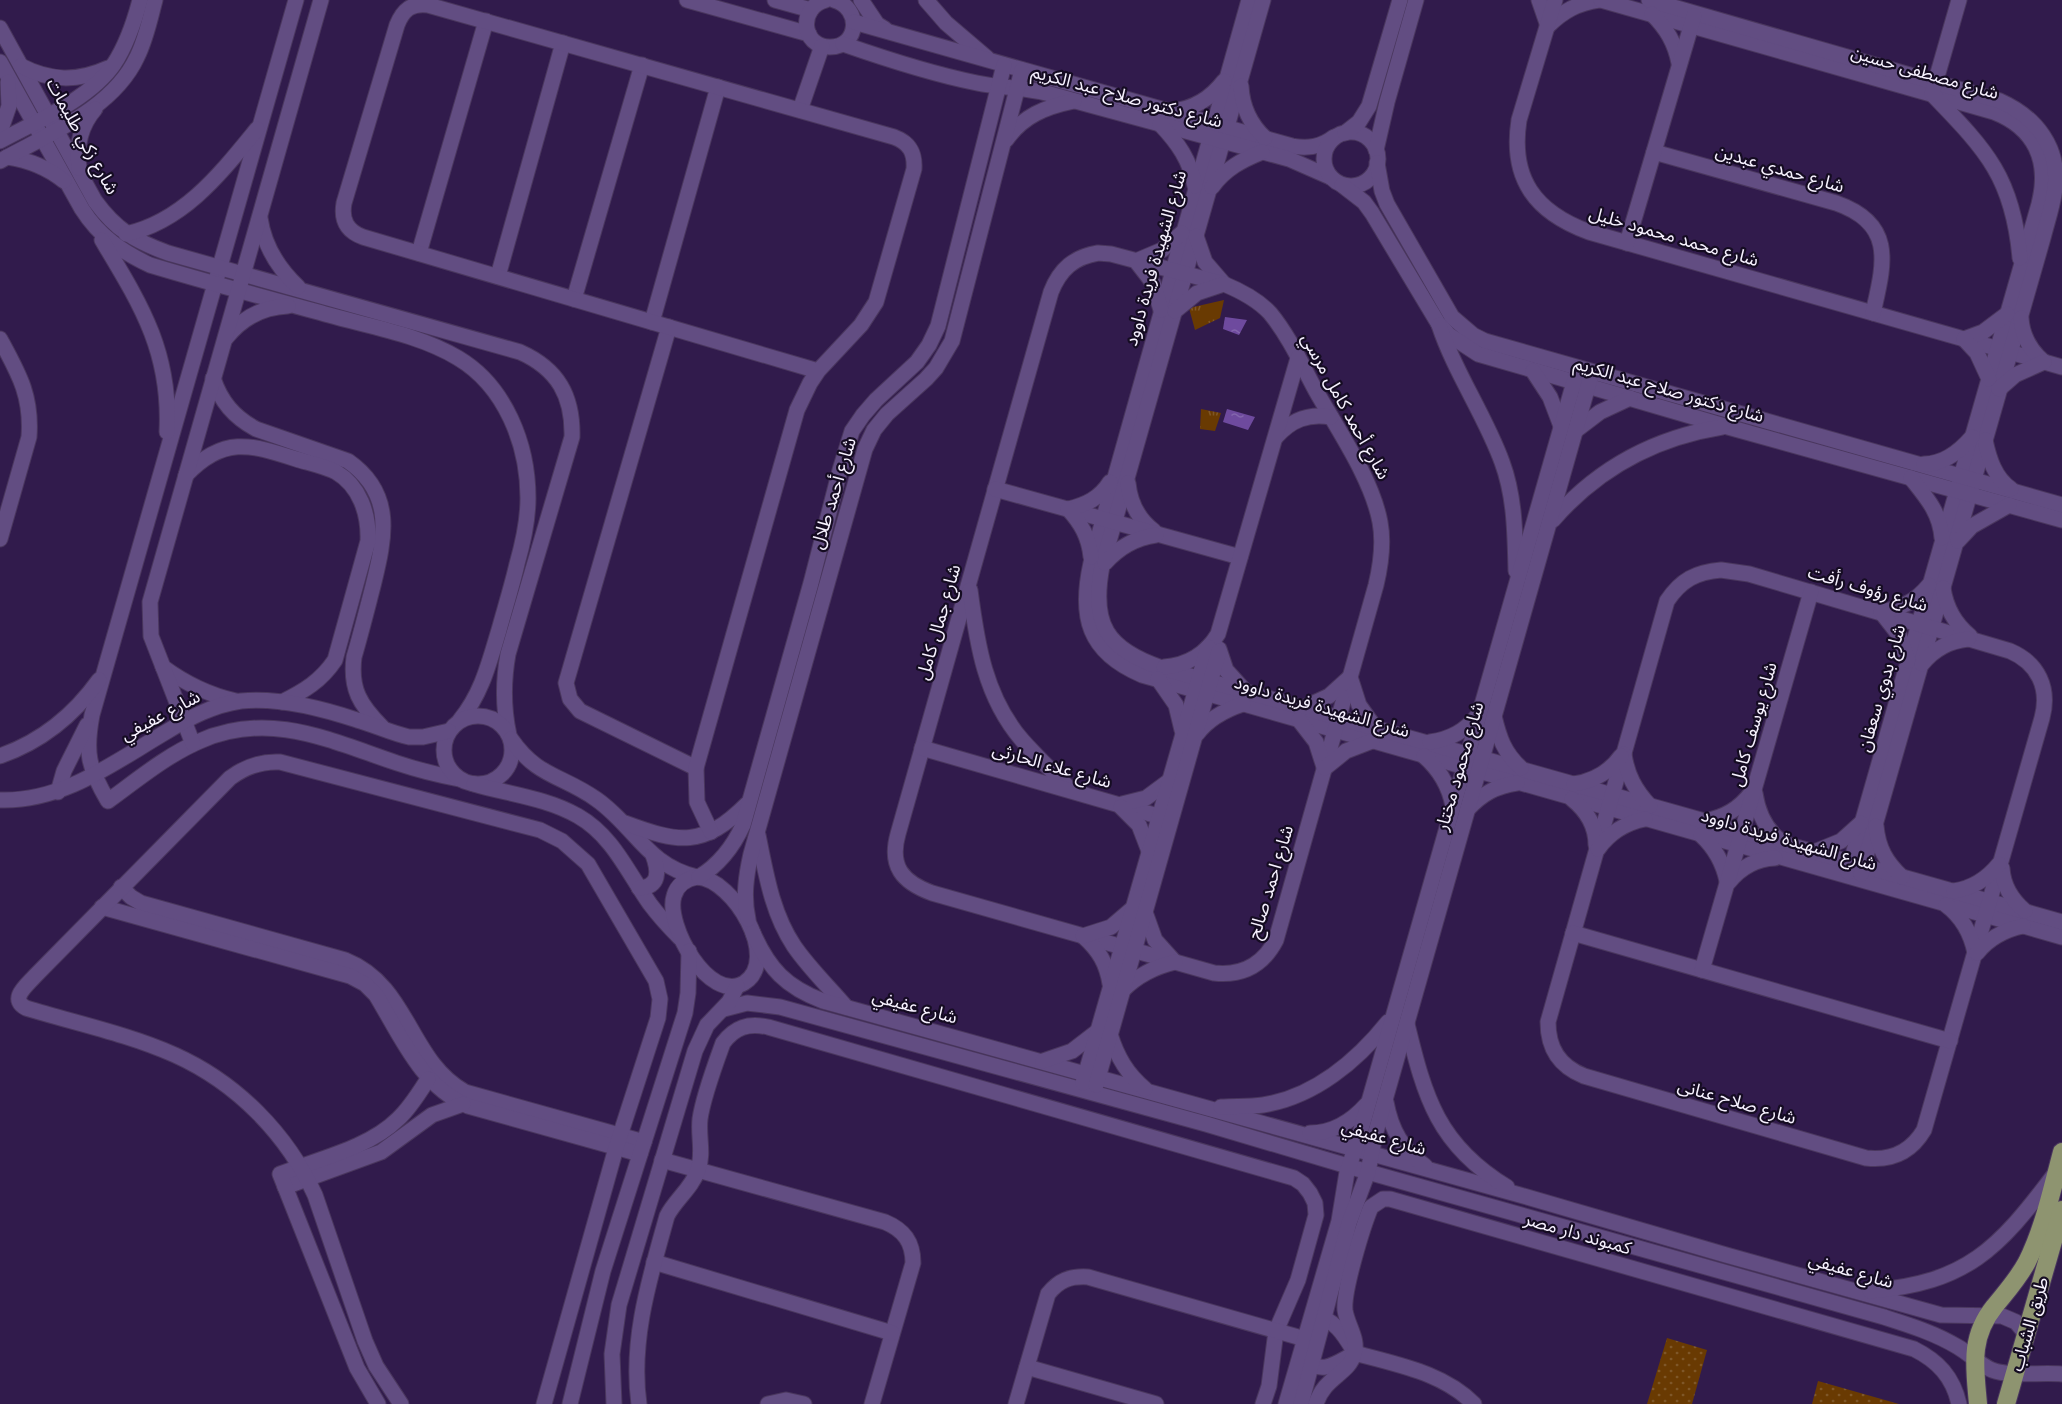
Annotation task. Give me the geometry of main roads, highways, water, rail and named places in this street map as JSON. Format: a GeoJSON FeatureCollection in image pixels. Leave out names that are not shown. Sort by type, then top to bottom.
{"type":"FeatureCollection","features":[{"type":"Feature","properties":{"kind":"main road","name":"طريق الشباب"},"geometry":{"type":"LineString","coordinates":[[1978,1404],[1974,1357],[1978,1338],[1987,1317],[2011,1288],[2027,1261],[2040,1231],[2062,1152]]}},
{"type":"Feature","properties":{"kind":"main road","name":"طريق الشباب"},"geometry":{"type":"LineString","coordinates":[[2006,1404],[2062,1210]]}},
{"type":"Feature","properties":{"kind":"water"},"geometry":{"type":"Polygon","coordinates":[[[1225,317],[1247,320],[1239,335],[1223,329],[1225,317]]]}},
{"type":"Feature","properties":{"kind":"water"},"geometry":{"type":"Polygon","coordinates":[[[1227,409],[1255,417],[1248,430],[1223,422],[1227,409]]]}}]}
